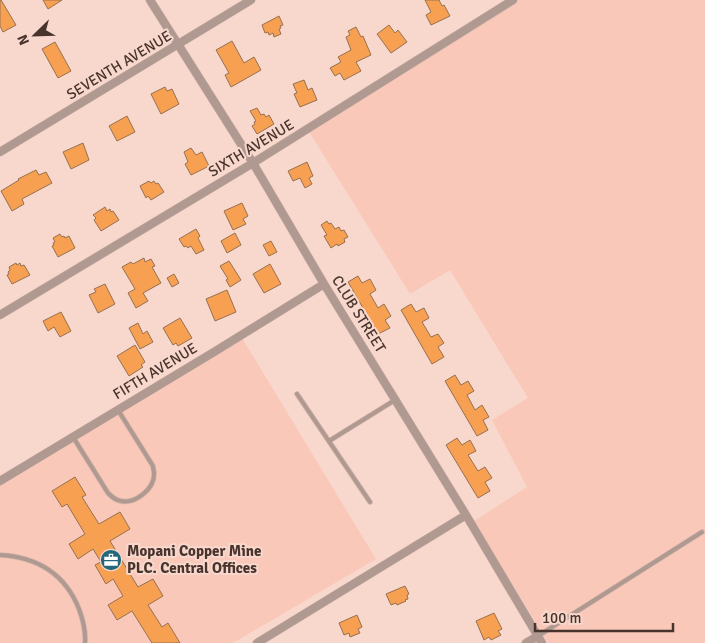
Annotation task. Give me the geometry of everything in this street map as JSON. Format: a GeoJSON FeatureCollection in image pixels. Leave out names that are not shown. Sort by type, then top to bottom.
{"type":"FeatureCollection","features":[{"type":"Feature","properties":{"kind":"street","name":"CLUB STREET"},"geometry":{"type":"LineString","coordinates":[[150,0],[253,163],[324,284],[542,643]]}},
{"type":"Feature","properties":{"kind":"street","name":"SEVENTH AVENUE"},"geometry":{"type":"LineString","coordinates":[[0,152],[251,0]]}},
{"type":"Feature","properties":{"kind":"street","name":"SIXTH AVENUE"},"geometry":{"type":"LineString","coordinates":[[0,315],[253,163],[513,0]]}},
{"type":"Feature","properties":{"kind":"street","name":"FIFTH AVENUE"},"geometry":{"type":"LineString","coordinates":[[0,481],[324,284]]}},
{"type":"Feature","properties":{"kind":"street"},"geometry":{"type":"LineString","coordinates":[[257,643],[466,515]]}},
{"type":"Feature","properties":{"kind":"street"},"geometry":{"type":"LineString","coordinates":[[526,643],[538,636]]}},
{"type":"Feature","properties":{"kind":"lane"},"geometry":{"type":"LineString","coordinates":[[297,394],[370,502]]}},
{"type":"Feature","properties":{"kind":"lane"},"geometry":{"type":"LineString","coordinates":[[329,441],[395,400]]}},
{"type":"Feature","properties":{"kind":"lane"},"geometry":{"type":"LineString","coordinates":[[74,436],[108,493],[114,499],[127,502],[141,496],[148,490],[155,474],[118,410]]}},
{"type":"Feature","properties":{"kind":"lane"},"geometry":{"type":"LineString","coordinates":[[538,636],[702,532]]}},
{"type":"Feature","properties":{"kind":"lane"},"geometry":{"type":"LineString","coordinates":[[0,555],[16,556],[31,561],[49,570],[63,582],[74,598],[81,615],[86,635],[85,643]]}},
{"type":"Feature","properties":{"kind":"shaded area"},"geometry":{"type":"Polygon","coordinates":[[[515,0],[705,0],[705,643],[548,643],[474,521],[527,487],[492,420],[528,398],[450,270],[410,294],[308,130],[515,0]]]}},
{"type":"Feature","properties":{"kind":"shaded area"},"geometry":{"type":"Polygon","coordinates":[[[242,338],[376,559],[233,643],[0,643],[0,485],[242,338]]]}},
{"type":"Feature","properties":{"kind":"building"},"geometry":{"type":"Polygon","coordinates":[[[0,0],[16,25],[3,32],[0,26],[0,0]]]}},
{"type":"Feature","properties":{"kind":"building"},"geometry":{"type":"Polygon","coordinates":[[[43,0],[62,0],[48,9],[43,0]]]}},
{"type":"Feature","properties":{"kind":"building"},"geometry":{"type":"Polygon","coordinates":[[[425,0],[439,0],[450,16],[431,25],[426,15],[431,12],[425,0]]]}},
{"type":"Feature","properties":{"kind":"building"},"geometry":{"type":"Polygon","coordinates":[[[279,16],[283,25],[279,29],[281,34],[274,37],[273,33],[269,35],[268,32],[265,33],[262,25],[279,16]]]}},
{"type":"Feature","properties":{"kind":"building"},"geometry":{"type":"Polygon","coordinates":[[[389,25],[395,33],[398,30],[407,42],[391,53],[377,34],[389,25]]]}},
{"type":"Feature","properties":{"kind":"building"},"geometry":{"type":"Polygon","coordinates":[[[356,27],[361,37],[363,36],[371,55],[356,62],[361,71],[344,80],[340,73],[335,76],[330,68],[341,62],[338,57],[351,50],[346,37],[350,35],[348,31],[356,27]]]}},
{"type":"Feature","properties":{"kind":"building"},"geometry":{"type":"Polygon","coordinates":[[[232,41],[244,63],[254,57],[261,70],[231,87],[225,75],[229,73],[216,50],[232,41]]]}},
{"type":"Feature","properties":{"kind":"building"},"geometry":{"type":"Polygon","coordinates":[[[55,42],[71,71],[58,78],[42,49],[55,42]]]}},
{"type":"Feature","properties":{"kind":"building"},"geometry":{"type":"Polygon","coordinates":[[[304,80],[308,90],[312,88],[317,100],[300,107],[294,94],[297,93],[293,84],[304,80]]]}},
{"type":"Feature","properties":{"kind":"building"},"geometry":{"type":"Polygon","coordinates":[[[165,87],[167,91],[172,89],[179,104],[161,114],[151,94],[165,87]]]}},
{"type":"Feature","properties":{"kind":"building"},"geometry":{"type":"Polygon","coordinates":[[[257,108],[261,115],[264,114],[266,117],[269,115],[274,124],[257,134],[252,126],[256,121],[250,111],[257,108]]]}},
{"type":"Feature","properties":{"kind":"building"},"geometry":{"type":"Polygon","coordinates":[[[127,116],[135,132],[117,141],[109,126],[127,116]]]}},
{"type":"Feature","properties":{"kind":"building"},"geometry":{"type":"Polygon","coordinates":[[[83,143],[89,160],[71,169],[63,152],[83,143]]]}},
{"type":"Feature","properties":{"kind":"building"},"geometry":{"type":"Polygon","coordinates":[[[191,148],[196,155],[202,152],[209,166],[191,175],[185,164],[188,162],[184,152],[191,148]]]}},
{"type":"Feature","properties":{"kind":"building"},"geometry":{"type":"Polygon","coordinates":[[[307,162],[313,176],[309,178],[312,184],[305,188],[300,178],[293,181],[288,171],[307,162]]]}},
{"type":"Feature","properties":{"kind":"building"},"geometry":{"type":"Polygon","coordinates":[[[36,170],[39,175],[46,172],[52,183],[22,199],[24,204],[12,211],[1,191],[18,179],[36,170]]]}},
{"type":"Feature","properties":{"kind":"building"},"geometry":{"type":"Polygon","coordinates":[[[149,181],[151,183],[154,181],[156,184],[158,183],[164,192],[151,200],[148,196],[146,198],[140,186],[149,181]]]}},
{"type":"Feature","properties":{"kind":"building"},"geometry":{"type":"Polygon","coordinates":[[[242,203],[248,216],[243,219],[246,224],[233,230],[224,211],[242,203]]]}},
{"type":"Feature","properties":{"kind":"building"},"geometry":{"type":"Polygon","coordinates":[[[105,207],[107,211],[110,209],[111,212],[113,211],[119,220],[101,231],[93,215],[105,207]]]}},
{"type":"Feature","properties":{"kind":"building"},"geometry":{"type":"Polygon","coordinates":[[[327,221],[335,229],[339,227],[341,231],[344,230],[348,237],[344,239],[345,242],[331,248],[324,236],[327,235],[321,225],[327,221]]]}},
{"type":"Feature","properties":{"kind":"building"},"geometry":{"type":"Polygon","coordinates":[[[196,229],[204,250],[196,254],[191,246],[188,248],[184,247],[179,239],[196,229]]]}},
{"type":"Feature","properties":{"kind":"building"},"geometry":{"type":"Polygon","coordinates":[[[235,233],[241,245],[227,253],[221,241],[235,233]]]}},
{"type":"Feature","properties":{"kind":"building"},"geometry":{"type":"Polygon","coordinates":[[[60,234],[65,238],[69,236],[75,248],[58,257],[52,246],[55,242],[53,238],[60,234]]]}},
{"type":"Feature","properties":{"kind":"building"},"geometry":{"type":"Polygon","coordinates":[[[271,241],[277,252],[269,256],[263,245],[271,241]]]}},
{"type":"Feature","properties":{"kind":"building"},"geometry":{"type":"Polygon","coordinates":[[[144,258],[145,262],[151,259],[155,266],[152,267],[161,283],[143,293],[148,301],[136,308],[128,293],[135,289],[122,267],[144,258]]]}},
{"type":"Feature","properties":{"kind":"building"},"geometry":{"type":"Polygon","coordinates":[[[229,261],[241,280],[230,287],[226,280],[228,279],[220,266],[229,261]]]}},
{"type":"Feature","properties":{"kind":"building"},"geometry":{"type":"Polygon","coordinates":[[[16,263],[17,265],[20,263],[21,266],[24,265],[30,275],[12,284],[7,275],[10,270],[9,267],[16,263]]]}},
{"type":"Feature","properties":{"kind":"building"},"geometry":{"type":"Polygon","coordinates":[[[270,264],[281,284],[264,293],[253,274],[270,264]]]}},
{"type":"Feature","properties":{"kind":"building"},"geometry":{"type":"Polygon","coordinates":[[[174,274],[179,283],[172,287],[167,278],[174,274]]]}},
{"type":"Feature","properties":{"kind":"building"},"geometry":{"type":"Polygon","coordinates":[[[358,276],[362,283],[370,279],[376,290],[370,294],[378,308],[384,304],[391,316],[385,320],[390,328],[378,334],[348,282],[358,276]]]}},
{"type":"Feature","properties":{"kind":"building"},"geometry":{"type":"Polygon","coordinates":[[[105,284],[115,304],[98,313],[89,295],[96,292],[94,289],[105,284]]]}},
{"type":"Feature","properties":{"kind":"building"},"geometry":{"type":"Polygon","coordinates":[[[227,290],[236,312],[215,321],[206,299],[227,290]]]}},
{"type":"Feature","properties":{"kind":"building"},"geometry":{"type":"Polygon","coordinates":[[[411,304],[416,312],[424,308],[429,318],[422,322],[431,337],[438,334],[444,343],[438,347],[444,357],[432,364],[401,310],[411,304]]]}},
{"type":"Feature","properties":{"kind":"building"},"geometry":{"type":"Polygon","coordinates":[[[61,312],[71,331],[60,337],[54,327],[48,331],[43,321],[61,312]]]}},
{"type":"Feature","properties":{"kind":"building"},"geometry":{"type":"Polygon","coordinates":[[[180,318],[192,338],[178,346],[176,343],[173,345],[163,328],[180,318]]]}},
{"type":"Feature","properties":{"kind":"building"},"geometry":{"type":"Polygon","coordinates":[[[138,323],[143,334],[147,331],[153,342],[140,349],[129,328],[138,323]]]}},
{"type":"Feature","properties":{"kind":"building"},"geometry":{"type":"Polygon","coordinates":[[[135,345],[145,362],[141,365],[143,367],[129,376],[117,356],[135,345]]]}},
{"type":"Feature","properties":{"kind":"building"},"geometry":{"type":"Polygon","coordinates":[[[455,375],[461,385],[468,381],[474,391],[467,395],[475,410],[482,405],[489,417],[483,420],[488,430],[477,436],[445,381],[455,375]]]}},
{"type":"Feature","properties":{"kind":"building"},"geometry":{"type":"Polygon","coordinates":[[[457,438],[462,445],[470,440],[476,451],[468,455],[478,471],[485,467],[492,478],[485,482],[490,491],[478,498],[446,445],[457,438]]]}},
{"type":"Feature","properties":{"kind":"building","name":"Mopani Copper Mine PLC. Central Offices"},"geometry":{"type":"Polygon","coordinates":[[[75,477],[86,495],[82,497],[99,524],[120,512],[130,529],[110,541],[138,587],[153,579],[163,596],[148,605],[162,627],[168,623],[180,643],[152,643],[132,611],[117,620],[108,605],[123,596],[113,579],[106,584],[95,565],[101,562],[93,549],[78,559],[69,544],[85,534],[67,504],[62,507],[52,491],[75,477]]]}},
{"type":"Feature","properties":{"kind":"building"},"geometry":{"type":"Polygon","coordinates":[[[405,586],[409,594],[407,595],[408,599],[397,605],[396,603],[391,605],[386,594],[405,586]]]}},
{"type":"Feature","properties":{"kind":"building"},"geometry":{"type":"Polygon","coordinates":[[[494,613],[502,629],[498,631],[501,635],[491,640],[489,637],[484,640],[476,621],[494,613]]]}},
{"type":"Feature","properties":{"kind":"building"},"geometry":{"type":"Polygon","coordinates":[[[357,615],[362,627],[358,629],[360,633],[350,637],[349,633],[344,635],[339,623],[357,615]]]}},
{"type":"Feature","properties":{"kind":"place","name":"Mopani Copper Mine PLC. Central Offices"},"geometry":{"type":"Point","coordinates":[111,560]}}]}
